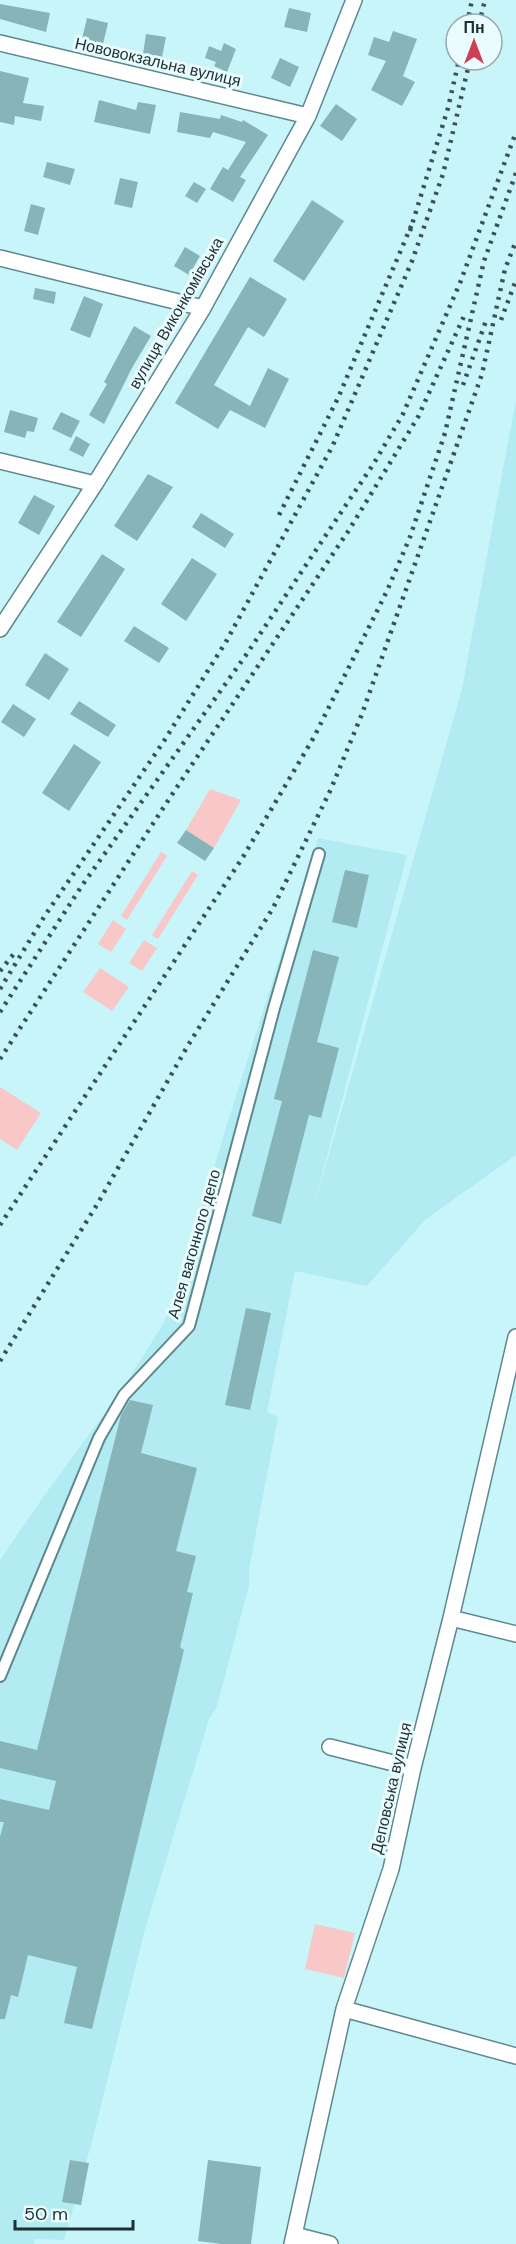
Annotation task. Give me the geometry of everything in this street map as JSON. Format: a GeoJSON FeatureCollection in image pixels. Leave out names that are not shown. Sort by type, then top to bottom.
{"type":"FeatureCollection","features":[{"type":"Feature","properties":{"kind":"street","name":"вулиця Виконкомівська"},"geometry":{"type":"LineString","coordinates":[[0,629],[95,484],[203,308],[308,116],[354,0]]}},
{"type":"Feature","properties":{"kind":"street","name":"Нововокзальна вулиця"},"geometry":{"type":"LineString","coordinates":[[0,43],[308,116]]}},
{"type":"Feature","properties":{"kind":"street"},"geometry":{"type":"LineString","coordinates":[[0,258],[203,308]]}},
{"type":"Feature","properties":{"kind":"street"},"geometry":{"type":"LineString","coordinates":[[0,461],[95,484]]}},
{"type":"Feature","properties":{"kind":"street","name":"Алея вагонного депо"},"geometry":{"type":"LineString","coordinates":[[0,1676],[99,1438],[124,1395],[189,1326],[271,1020],[319,854]]}},
{"type":"Feature","properties":{"kind":"street","name":"Деповська вулиця"},"geometry":{"type":"LineString","coordinates":[[293,2240],[344,2008],[391,1869],[516,1336]]}},
{"type":"Feature","properties":{"kind":"street"},"geometry":{"type":"LineString","coordinates":[[451,1618],[516,1634]]}},
{"type":"Feature","properties":{"kind":"street"},"geometry":{"type":"LineString","coordinates":[[330,1747],[413,1768]]}},
{"type":"Feature","properties":{"kind":"street"},"geometry":{"type":"LineString","coordinates":[[344,2008],[516,2056]]}},
{"type":"Feature","properties":{"kind":"street"},"geometry":{"type":"LineString","coordinates":[[293,2240],[330,2244]]}},
{"type":"Feature","properties":{"kind":"shaded area"},"geometry":{"type":"Polygon","coordinates":[[[516,400],[516,1155],[425,1220],[367,1286],[295,1271],[267,1412],[278,1417],[249,1569],[249,1586],[216,1709],[209,1719],[145,1929],[91,2145],[64,2240],[35,2239],[34,2244],[0,2244],[0,1560],[122,1390],[163,1324],[178,1289],[224,1134],[318,838],[407,855],[311,1217],[462,689],[516,400]]]}},
{"type":"Feature","properties":{"kind":"shaded area"},"geometry":{"type":"Polygon","coordinates":[[[210,789],[241,800],[214,848],[186,830],[210,789]]]}},
{"type":"Feature","properties":{"kind":"shaded area"},"geometry":{"type":"Polygon","coordinates":[[[161,852],[167,856],[127,920],[121,916],[161,852]]]}},
{"type":"Feature","properties":{"kind":"shaded area"},"geometry":{"type":"Polygon","coordinates":[[[192,871],[198,875],[158,939],[152,935],[192,871]]]}},
{"type":"Feature","properties":{"kind":"shaded area"},"geometry":{"type":"Polygon","coordinates":[[[113,920],[126,929],[111,952],[98,944],[113,920]]]}},
{"type":"Feature","properties":{"kind":"shaded area"},"geometry":{"type":"Polygon","coordinates":[[[144,940],[157,948],[142,971],[129,963],[144,940]]]}},
{"type":"Feature","properties":{"kind":"shaded area"},"geometry":{"type":"Polygon","coordinates":[[[100,968],[129,987],[112,1011],[83,992],[100,968]]]}},
{"type":"Feature","properties":{"kind":"shaded area"},"geometry":{"type":"Polygon","coordinates":[[[0,1087],[41,1113],[17,1150],[0,1139],[0,1087]]]}},
{"type":"Feature","properties":{"kind":"shaded area"},"geometry":{"type":"Polygon","coordinates":[[[315,1924],[355,1933],[344,1978],[305,1969],[315,1924]]]}},
{"type":"Feature","properties":{"kind":"building"},"geometry":{"type":"Polygon","coordinates":[[[0,4],[50,13],[46,32],[0,19],[0,4]]]}},
{"type":"Feature","properties":{"kind":"building"},"geometry":{"type":"Polygon","coordinates":[[[289,8],[311,13],[307,32],[284,27],[289,8]]]}},
{"type":"Feature","properties":{"kind":"building"},"geometry":{"type":"Polygon","coordinates":[[[87,18],[108,23],[103,44],[82,39],[87,18]]]}},
{"type":"Feature","properties":{"kind":"building"},"geometry":{"type":"Polygon","coordinates":[[[393,31],[417,39],[403,76],[415,82],[402,106],[371,90],[386,61],[368,55],[374,37],[389,42],[393,31]]]}},
{"type":"Feature","properties":{"kind":"building"},"geometry":{"type":"Polygon","coordinates":[[[146,34],[166,37],[162,57],[143,54],[146,34]]]}},
{"type":"Feature","properties":{"kind":"building"},"geometry":{"type":"Polygon","coordinates":[[[224,43],[236,49],[227,72],[214,66],[216,62],[205,58],[209,46],[221,51],[224,43]]]}},
{"type":"Feature","properties":{"kind":"building"},"geometry":{"type":"Polygon","coordinates":[[[280,58],[299,67],[290,87],[271,78],[280,58]]]}},
{"type":"Feature","properties":{"kind":"building"},"geometry":{"type":"Polygon","coordinates":[[[0,71],[29,78],[23,103],[44,106],[41,121],[15,116],[14,125],[0,122],[0,71]]]}},
{"type":"Feature","properties":{"kind":"building"},"geometry":{"type":"Polygon","coordinates":[[[99,100],[136,110],[138,102],[156,105],[150,134],[94,122],[99,100]]]}},
{"type":"Feature","properties":{"kind":"building"},"geometry":{"type":"Polygon","coordinates":[[[336,104],[357,119],[342,141],[320,126],[336,104]]]}},
{"type":"Feature","properties":{"kind":"building"},"geometry":{"type":"Polygon","coordinates":[[[180,112],[220,119],[221,115],[242,122],[243,120],[268,135],[240,177],[246,180],[233,202],[210,189],[223,167],[228,170],[246,142],[213,132],[210,138],[177,132],[180,112]]]}},
{"type":"Feature","properties":{"kind":"building"},"geometry":{"type":"Polygon","coordinates":[[[47,162],[75,169],[70,185],[43,177],[47,162]]]}},
{"type":"Feature","properties":{"kind":"building"},"geometry":{"type":"Polygon","coordinates":[[[120,178],[138,182],[132,208],[114,204],[120,178]]]}},
{"type":"Feature","properties":{"kind":"building"},"geometry":{"type":"Polygon","coordinates":[[[194,182],[206,189],[197,203],[185,196],[194,182]]]}},
{"type":"Feature","properties":{"kind":"building"},"geometry":{"type":"Polygon","coordinates":[[[312,200],[344,221],[304,281],[273,261],[312,200]]]}},
{"type":"Feature","properties":{"kind":"building"},"geometry":{"type":"Polygon","coordinates":[[[31,204],[45,208],[38,235],[24,231],[31,204]]]}},
{"type":"Feature","properties":{"kind":"building"},"geometry":{"type":"Polygon","coordinates":[[[185,247],[200,256],[189,275],[174,266],[185,247]]]}},
{"type":"Feature","properties":{"kind":"building"},"geometry":{"type":"Polygon","coordinates":[[[250,277],[287,299],[264,337],[248,327],[214,385],[250,406],[268,368],[289,379],[265,428],[230,410],[218,429],[175,403],[250,277]]]}},
{"type":"Feature","properties":{"kind":"building"},"geometry":{"type":"Polygon","coordinates":[[[35,288],[56,292],[54,304],[33,299],[35,288]]]}},
{"type":"Feature","properties":{"kind":"building"},"geometry":{"type":"Polygon","coordinates":[[[84,296],[103,304],[90,338],[70,330],[84,296]]]}},
{"type":"Feature","properties":{"kind":"building"},"geometry":{"type":"Polygon","coordinates":[[[134,326],[151,336],[104,424],[89,415],[107,384],[104,382],[134,326]]]}},
{"type":"Feature","properties":{"kind":"building"},"geometry":{"type":"Polygon","coordinates":[[[10,410],[38,418],[34,432],[27,431],[25,438],[4,432],[10,410]]]}},
{"type":"Feature","properties":{"kind":"building"},"geometry":{"type":"Polygon","coordinates":[[[61,412],[80,421],[71,438],[52,429],[61,412]]]}},
{"type":"Feature","properties":{"kind":"building"},"geometry":{"type":"Polygon","coordinates":[[[76,436],[90,444],[83,457],[69,450],[76,436]]]}},
{"type":"Feature","properties":{"kind":"building"},"geometry":{"type":"Polygon","coordinates":[[[148,474],[173,487],[137,541],[114,526],[148,474]]]}},
{"type":"Feature","properties":{"kind":"building"},"geometry":{"type":"Polygon","coordinates":[[[34,495],[55,506],[39,535],[18,523],[34,495]]]}},
{"type":"Feature","properties":{"kind":"building"},"geometry":{"type":"Polygon","coordinates":[[[201,513],[234,534],[225,548],[192,527],[201,513]]]}},
{"type":"Feature","properties":{"kind":"building"},"geometry":{"type":"Polygon","coordinates":[[[102,554],[125,569],[81,637],[57,622],[102,554]]]}},
{"type":"Feature","properties":{"kind":"building"},"geometry":{"type":"Polygon","coordinates":[[[192,558],[217,574],[186,621],[161,604],[192,558]]]}},
{"type":"Feature","properties":{"kind":"building"},"geometry":{"type":"Polygon","coordinates":[[[134,626],[169,648],[159,663],[124,641],[134,626]]]}},
{"type":"Feature","properties":{"kind":"building"},"geometry":{"type":"Polygon","coordinates":[[[45,653],[69,669],[49,700],[25,685],[45,653]]]}},
{"type":"Feature","properties":{"kind":"building"},"geometry":{"type":"Polygon","coordinates":[[[79,701],[116,725],[108,737],[70,714],[79,701]]]}},
{"type":"Feature","properties":{"kind":"building"},"geometry":{"type":"Polygon","coordinates":[[[13,704],[36,719],[24,737],[1,722],[13,704]]]}},
{"type":"Feature","properties":{"kind":"building"},"geometry":{"type":"Polygon","coordinates":[[[74,744],[101,762],[69,811],[42,793],[74,744]]]}},
{"type":"Feature","properties":{"kind":"building"},"geometry":{"type":"Polygon","coordinates":[[[186,830],[214,848],[205,861],[177,843],[186,830]]]}},
{"type":"Feature","properties":{"kind":"building"},"geometry":{"type":"Polygon","coordinates":[[[345,870],[369,875],[357,928],[332,922],[345,870]]]}},
{"type":"Feature","properties":{"kind":"building"},"geometry":{"type":"Polygon","coordinates":[[[313,950],[339,957],[317,1042],[339,1048],[321,1118],[309,1115],[281,1224],[252,1216],[282,1101],[274,1099],[313,950]]]}},
{"type":"Feature","properties":{"kind":"building"},"geometry":{"type":"Polygon","coordinates":[[[246,1308],[271,1313],[250,1410],[225,1405],[246,1308]]]}},
{"type":"Feature","properties":{"kind":"building"},"geometry":{"type":"Polygon","coordinates":[[[130,1400],[153,1405],[141,1453],[197,1468],[176,1551],[196,1556],[187,1592],[193,1593],[180,1647],[184,1650],[92,2029],[64,2023],[77,1967],[28,1955],[18,1997],[11,1995],[5,2019],[0,2019],[0,1837],[4,1822],[0,1822],[0,1799],[49,1810],[56,1781],[0,1768],[0,1741],[37,1750],[121,1415],[130,1400]]]}},
{"type":"Feature","properties":{"kind":"building"},"geometry":{"type":"Polygon","coordinates":[[[70,2160],[89,2163],[81,2205],[62,2202],[70,2160]]]}},
{"type":"Feature","properties":{"kind":"building"},"geometry":{"type":"Polygon","coordinates":[[[208,2160],[261,2167],[251,2244],[198,2241],[208,2160]]]}},
{"type":"Feature","properties":{"kind":"railway"},"geometry":{"type":"LineString","coordinates":[[470,12],[472,0]]}},
{"type":"Feature","properties":{"kind":"railway"},"geometry":{"type":"LineString","coordinates":[[482,12],[485,0]]}},
{"type":"Feature","properties":{"kind":"railway"},"geometry":{"type":"LineString","coordinates":[[410,231],[448,108],[456,72]]}},
{"type":"Feature","properties":{"kind":"railway"},"geometry":{"type":"LineString","coordinates":[[0,989],[44,917],[164,741],[227,640],[333,445],[412,261],[443,174],[467,72]]}},
{"type":"Feature","properties":{"kind":"railway"},"geometry":{"type":"LineString","coordinates":[[0,1012],[81,887],[246,655],[374,463],[403,414],[460,283],[516,132]]}},
{"type":"Feature","properties":{"kind":"railway"},"geometry":{"type":"LineString","coordinates":[[0,1225],[243,857],[314,737],[387,591],[410,537],[445,433],[484,261],[516,173]]}},
{"type":"Feature","properties":{"kind":"railway"},"geometry":{"type":"LineString","coordinates":[[279,515],[338,398],[412,224]]}},
{"type":"Feature","properties":{"kind":"railway"},"geometry":{"type":"LineString","coordinates":[[0,1361],[98,1203],[187,1047],[273,908],[331,789],[362,714],[482,374],[505,269],[516,241]]}},
{"type":"Feature","properties":{"kind":"railway"},"geometry":{"type":"LineString","coordinates":[[501,320],[516,280]]}},
{"type":"Feature","properties":{"kind":"railway"},"geometry":{"type":"LineString","coordinates":[[0,1059],[171,796],[349,530],[418,417],[465,314]]}},
{"type":"Feature","properties":{"kind":"railway"},"geometry":{"type":"LineString","coordinates":[[463,385],[487,318]]}},
{"type":"Feature","properties":{"kind":"railway"},"geometry":{"type":"LineString","coordinates":[[0,971],[17,950]]}}]}
